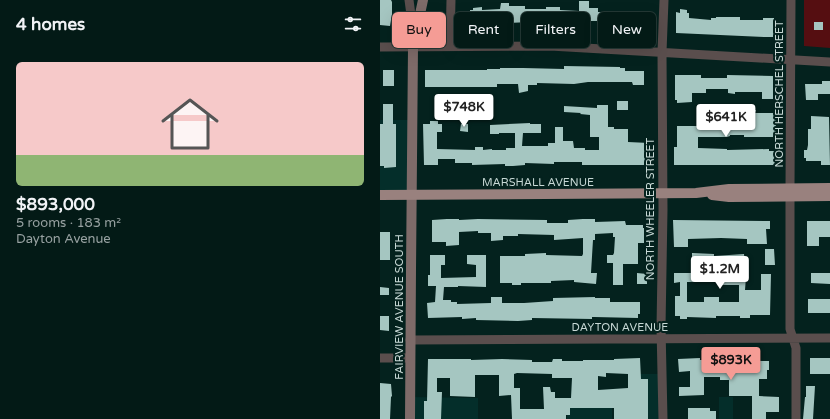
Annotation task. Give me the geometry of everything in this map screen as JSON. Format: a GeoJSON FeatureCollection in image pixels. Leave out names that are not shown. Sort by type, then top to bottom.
{"type":"FeatureCollection","features":[{"type":"Feature","properties":{"kind":"main road","name":"MARSHALL AVENUE"},"geometry":{"type":"LineString","coordinates":[[790,192],[830,188]]}},
{"type":"Feature","properties":{"kind":"main road","name":"MARSHALL AVENUE"},"geometry":{"type":"LineString","coordinates":[[380,195],[696,193],[729,189],[790,192],[830,196]]}},
{"type":"Feature","properties":{"kind":"street"},"geometry":{"type":"LineString","coordinates":[[409,0],[411,12]]}},
{"type":"Feature","properties":{"kind":"street","name":"FAIRVIEW AVENUE SOUTH"},"geometry":{"type":"LineString","coordinates":[[421,12],[423,0]]}},
{"type":"Feature","properties":{"kind":"street"},"geometry":{"type":"LineString","coordinates":[[450,46],[451,0]]}},
{"type":"Feature","properties":{"kind":"street","name":"NORTH WHEELER STREET"},"geometry":{"type":"LineString","coordinates":[[663,419],[661,339],[662,52],[664,0]]}},
{"type":"Feature","properties":{"kind":"street","name":"NORTH HERSCHEL STREET"},"geometry":{"type":"LineString","coordinates":[[791,0],[790,329],[796,348],[796,419]]}},
{"type":"Feature","properties":{"kind":"street"},"geometry":{"type":"LineString","coordinates":[[446,46],[550,46],[830,62]]}},
{"type":"Feature","properties":{"kind":"street"},"geometry":{"type":"LineString","coordinates":[[380,47],[392,47]]}},
{"type":"Feature","properties":{"kind":"street","name":"FAIRVIEW AVENUE SOUTH"},"geometry":{"type":"LineString","coordinates":[[410,419],[413,48]]}},
{"type":"Feature","properties":{"kind":"street","name":"DAYTON AVENUE"},"geometry":{"type":"LineString","coordinates":[[410,340],[830,338]]}},
{"type":"Feature","properties":{"kind":"street"},"geometry":{"type":"LineString","coordinates":[[380,358],[410,358]]}},
{"type":"Feature","properties":{"kind":"shaded area"},"geometry":{"type":"Polygon","coordinates":[[[804,0],[830,0],[830,48],[804,46],[804,0]]]}},
{"type":"Feature","properties":{"kind":"shaded area"},"geometry":{"type":"Polygon","coordinates":[[[380,120],[411,120],[411,196],[380,197],[380,120]]]}},
{"type":"Feature","properties":{"kind":"shaded area"},"geometry":{"type":"Polygon","coordinates":[[[629,374],[661,374],[662,419],[629,419],[629,374]]]}},
{"type":"Feature","properties":{"kind":"shaded area"},"geometry":{"type":"Polygon","coordinates":[[[410,397],[478,398],[478,419],[410,419],[410,397]]]}},
{"type":"Feature","properties":{"kind":"shaded area"},"geometry":{"type":"Polygon","coordinates":[[[612,397],[612,419],[567,419],[567,398],[612,397]]]}},
{"type":"Feature","properties":{"kind":"shaded area"},"geometry":{"type":"Polygon","coordinates":[[[719,397],[733,397],[733,419],[719,419],[719,397]]]}},
{"type":"Feature","properties":{"kind":"building"},"geometry":{"type":"Polygon","coordinates":[[[380,0],[391,0],[392,20],[390,26],[380,25],[380,0]]]}},
{"type":"Feature","properties":{"kind":"building"},"geometry":{"type":"Polygon","coordinates":[[[579,1],[589,1],[589,8],[598,8],[598,21],[590,21],[590,12],[521,12],[521,22],[513,23],[513,12],[470,12],[470,10],[473,10],[473,8],[482,7],[482,10],[500,9],[501,3],[509,3],[509,6],[525,6],[525,9],[560,7],[560,10],[579,11],[579,1]]]}},
{"type":"Feature","properties":{"kind":"building"},"geometry":{"type":"Polygon","coordinates":[[[680,9],[687,10],[687,13],[689,13],[689,18],[711,20],[711,18],[716,17],[740,17],[740,20],[763,20],[763,18],[774,18],[774,35],[773,37],[764,37],[676,33],[676,12],[680,13],[680,9]]]}},
{"type":"Feature","properties":{"kind":"building"},"geometry":{"type":"Polygon","coordinates":[[[814,22],[823,22],[823,30],[814,30],[814,22]]]}},
{"type":"Feature","properties":{"kind":"building"},"geometry":{"type":"Polygon","coordinates":[[[564,66],[620,67],[625,68],[625,71],[644,71],[644,85],[633,85],[632,82],[588,82],[574,84],[537,83],[537,85],[528,85],[528,91],[519,93],[518,84],[497,84],[497,87],[425,87],[425,70],[487,70],[500,68],[564,69],[564,66]]]}},
{"type":"Feature","properties":{"kind":"building"},"geometry":{"type":"Polygon","coordinates":[[[383,70],[394,70],[394,86],[383,86],[383,70]]]}},
{"type":"Feature","properties":{"kind":"building"},"geometry":{"type":"Polygon","coordinates":[[[675,75],[701,75],[701,78],[727,78],[727,75],[773,76],[773,99],[762,99],[762,92],[735,92],[735,94],[728,93],[728,89],[706,89],[706,93],[692,93],[692,102],[677,103],[677,100],[675,100],[675,75]]]}},
{"type":"Feature","properties":{"kind":"building"},"geometry":{"type":"Polygon","coordinates":[[[822,81],[830,81],[830,94],[818,94],[818,100],[806,100],[805,84],[822,84],[822,81]]]}},
{"type":"Feature","properties":{"kind":"building"},"geometry":{"type":"Polygon","coordinates":[[[440,101],[480,102],[480,111],[439,111],[440,101]]]}},
{"type":"Feature","properties":{"kind":"building"},"geometry":{"type":"Polygon","coordinates":[[[617,101],[628,101],[628,110],[617,110],[617,101]]]}},
{"type":"Feature","properties":{"kind":"building"},"geometry":{"type":"Polygon","coordinates":[[[383,104],[393,104],[393,124],[396,124],[396,167],[384,168],[384,166],[380,166],[380,124],[383,124],[383,104]]]}},
{"type":"Feature","properties":{"kind":"building"},"geometry":{"type":"Polygon","coordinates":[[[484,105],[492,105],[493,114],[484,114],[484,105]]]}},
{"type":"Feature","properties":{"kind":"building"},"geometry":{"type":"Polygon","coordinates":[[[597,105],[608,105],[608,127],[614,127],[614,129],[628,129],[628,142],[649,143],[649,151],[646,151],[646,165],[582,165],[582,162],[554,162],[554,164],[525,163],[525,165],[505,166],[505,164],[472,165],[472,163],[455,163],[455,159],[438,159],[438,165],[424,165],[423,124],[430,124],[430,121],[438,121],[438,124],[442,124],[442,132],[437,132],[437,149],[475,150],[475,147],[483,147],[483,150],[506,150],[506,148],[515,148],[515,133],[490,134],[490,125],[530,123],[541,124],[541,133],[523,133],[522,146],[548,146],[548,143],[555,143],[555,127],[563,127],[563,141],[573,141],[574,148],[599,150],[599,137],[590,137],[590,115],[564,112],[564,106],[597,108],[597,105]]]}},
{"type":"Feature","properties":{"kind":"building"},"geometry":{"type":"Polygon","coordinates":[[[699,108],[756,110],[755,113],[776,113],[776,137],[744,137],[744,135],[730,135],[727,137],[698,137],[698,148],[727,150],[769,149],[769,151],[776,151],[775,165],[674,165],[674,147],[677,147],[677,126],[699,126],[699,108]]]}},
{"type":"Feature","properties":{"kind":"building"},"geometry":{"type":"Polygon","coordinates":[[[811,116],[829,117],[830,165],[821,165],[821,161],[806,161],[806,158],[804,158],[804,150],[807,150],[808,145],[808,129],[811,129],[811,116]]]}},
{"type":"Feature","properties":{"kind":"building"},"geometry":{"type":"Polygon","coordinates":[[[461,124],[468,124],[468,132],[460,131],[461,124]]]}},
{"type":"Feature","properties":{"kind":"building"},"geometry":{"type":"Polygon","coordinates":[[[583,219],[595,219],[595,222],[625,221],[626,225],[643,225],[644,243],[638,243],[638,264],[623,264],[623,285],[613,285],[613,263],[607,263],[607,255],[613,255],[614,253],[615,237],[613,237],[613,233],[595,234],[595,240],[593,240],[591,273],[597,273],[596,284],[574,282],[574,280],[551,281],[551,283],[521,283],[521,285],[512,285],[512,283],[500,283],[500,256],[525,256],[525,254],[546,253],[546,255],[582,256],[583,238],[554,240],[554,235],[518,234],[518,236],[503,236],[503,240],[491,241],[491,233],[478,233],[478,231],[459,232],[459,245],[446,246],[446,242],[432,242],[432,220],[547,220],[547,223],[568,223],[568,220],[583,219]]]}},
{"type":"Feature","properties":{"kind":"building"},"geometry":{"type":"Polygon","coordinates":[[[673,220],[770,221],[770,229],[766,229],[767,244],[747,244],[747,239],[688,239],[688,247],[674,247],[673,220]]]}},
{"type":"Feature","properties":{"kind":"building"},"geometry":{"type":"Polygon","coordinates":[[[807,221],[830,221],[830,237],[819,237],[819,246],[807,246],[807,221]]]}},
{"type":"Feature","properties":{"kind":"building"},"geometry":{"type":"Polygon","coordinates":[[[380,232],[390,232],[390,260],[380,260],[380,232]]]}},
{"type":"Feature","properties":{"kind":"building"},"geometry":{"type":"Polygon","coordinates":[[[765,249],[774,249],[775,265],[765,265],[765,249]]]}},
{"type":"Feature","properties":{"kind":"building"},"geometry":{"type":"Polygon","coordinates":[[[692,253],[714,254],[714,256],[744,254],[745,263],[735,263],[735,276],[746,277],[745,290],[761,290],[761,274],[771,274],[770,315],[750,315],[750,318],[740,318],[740,316],[716,316],[716,318],[687,317],[687,319],[680,319],[680,316],[675,316],[675,296],[680,296],[680,282],[674,283],[674,273],[692,273],[692,253]],[[687,282],[687,302],[704,302],[704,297],[719,297],[719,302],[739,302],[739,285],[722,285],[722,282],[687,282]]]}},
{"type":"Feature","properties":{"kind":"building"},"geometry":{"type":"Polygon","coordinates":[[[430,255],[445,255],[445,265],[441,265],[441,278],[476,277],[476,265],[467,264],[467,255],[486,255],[486,287],[444,287],[443,300],[451,300],[451,302],[457,302],[457,304],[491,303],[491,297],[502,297],[502,303],[524,303],[553,301],[553,298],[595,297],[610,298],[610,302],[640,302],[640,314],[638,314],[638,318],[532,318],[532,320],[518,321],[476,320],[476,318],[462,319],[462,317],[428,318],[427,303],[435,302],[436,286],[428,286],[428,275],[430,275],[430,255]]]}},
{"type":"Feature","properties":{"kind":"building"},"geometry":{"type":"Polygon","coordinates":[[[637,273],[647,274],[647,284],[637,284],[637,273]]]}},
{"type":"Feature","properties":{"kind":"building"},"geometry":{"type":"Polygon","coordinates":[[[811,273],[830,273],[830,284],[811,283],[811,273]]]}},
{"type":"Feature","properties":{"kind":"building"},"geometry":{"type":"Polygon","coordinates":[[[380,287],[389,288],[389,295],[380,295],[380,287]]]}},
{"type":"Feature","properties":{"kind":"building"},"geometry":{"type":"Polygon","coordinates":[[[808,299],[830,299],[830,313],[808,313],[808,299]]]}},
{"type":"Feature","properties":{"kind":"building"},"geometry":{"type":"Polygon","coordinates":[[[380,316],[389,316],[389,331],[380,330],[380,316]]]}},
{"type":"Feature","properties":{"kind":"building"},"geometry":{"type":"Polygon","coordinates":[[[640,358],[641,379],[648,379],[648,419],[614,419],[614,408],[570,408],[570,415],[566,415],[566,419],[512,419],[511,395],[499,396],[499,375],[475,375],[475,397],[450,396],[450,378],[437,378],[437,392],[442,392],[441,419],[424,419],[424,401],[427,401],[428,359],[502,359],[552,362],[553,359],[562,359],[562,361],[583,361],[640,358]],[[606,373],[606,377],[598,376],[598,390],[628,388],[628,374],[606,373]],[[514,374],[514,388],[520,388],[520,409],[544,409],[543,387],[550,387],[551,392],[555,392],[555,398],[571,398],[572,378],[552,378],[552,374],[514,374]]]}},
{"type":"Feature","properties":{"kind":"building"},"geometry":{"type":"Polygon","coordinates":[[[700,358],[700,360],[769,361],[767,379],[759,379],[759,396],[779,397],[779,412],[766,412],[766,419],[752,419],[752,396],[729,396],[729,380],[720,380],[720,377],[704,377],[704,395],[679,396],[679,387],[690,387],[690,371],[679,372],[678,359],[700,358]]]}},
{"type":"Feature","properties":{"kind":"building"},"geometry":{"type":"Polygon","coordinates":[[[810,358],[830,358],[830,374],[810,374],[810,358]]]}},
{"type":"Feature","properties":{"kind":"building"},"geometry":{"type":"Polygon","coordinates":[[[380,383],[391,384],[392,396],[390,419],[380,419],[380,383]]]}},
{"type":"Feature","properties":{"kind":"building"},"geometry":{"type":"Polygon","coordinates":[[[806,386],[815,386],[813,419],[803,419],[806,386]]]}},
{"type":"Feature","properties":{"kind":"building"},"geometry":{"type":"Polygon","coordinates":[[[688,408],[710,408],[710,411],[716,411],[716,419],[688,419],[688,408]]]}}]}
